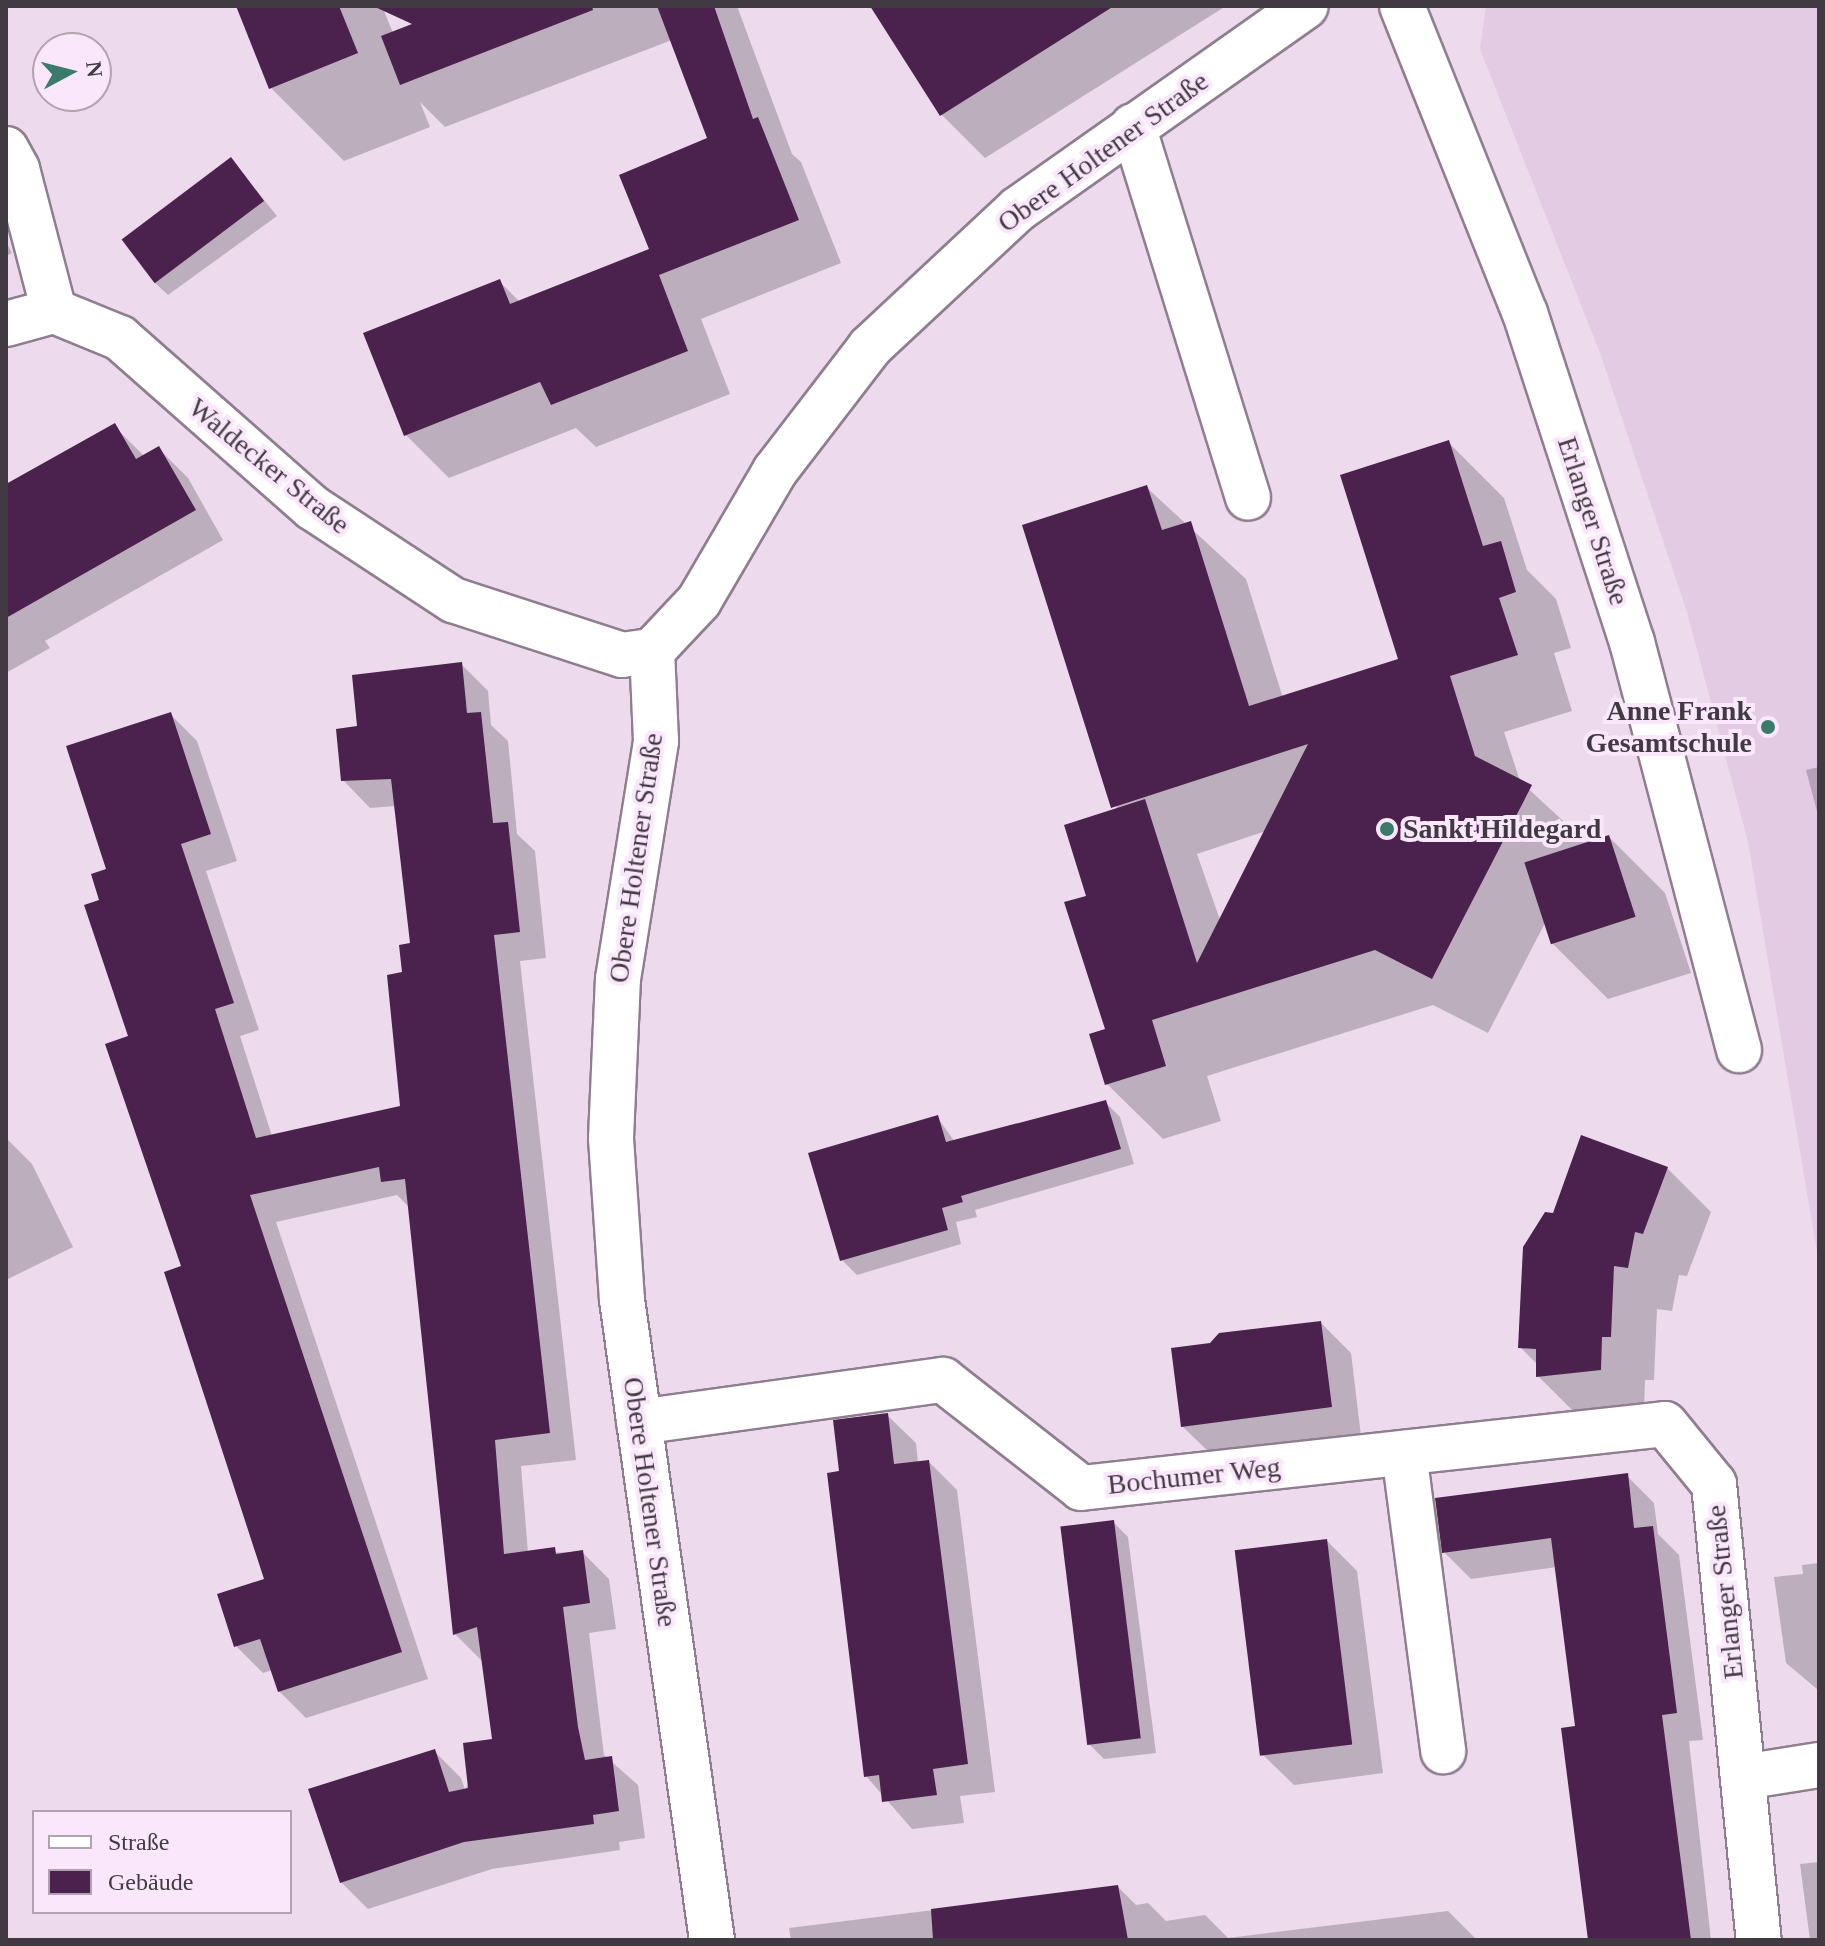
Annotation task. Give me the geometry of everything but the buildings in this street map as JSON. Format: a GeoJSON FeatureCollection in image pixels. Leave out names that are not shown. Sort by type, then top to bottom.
{"type":"FeatureCollection","features":[{"type":"Feature","properties":{"kind":"street","name":"Obere Holtener Straße"},"geometry":{"type":"LineString","coordinates":[[712,1940],[622,1300],[611,1138],[618,979],[656,741],[652,651],[699,601],[775,471],[870,347],[1018,209],[1306,6]]}},
{"type":"Feature","properties":{"kind":"street","name":"Erlanger Straße"},"geometry":{"type":"LineString","coordinates":[[1402,6],[1525,313],[1628,627],[1739,1050]]}},
{"type":"Feature","properties":{"kind":"street"},"geometry":{"type":"LineString","coordinates":[[1133,126],[1248,498]]}},
{"type":"Feature","properties":{"kind":"street"},"geometry":{"type":"LineString","coordinates":[[6,149],[17,169],[54,311],[6,324]]}},
{"type":"Feature","properties":{"kind":"street","name":"Waldecker Straße"},"geometry":{"type":"LineString","coordinates":[[54,311],[120,338],[313,508],[453,600],[622,655],[652,651]]}},
{"type":"Feature","properties":{"kind":"street","name":"Bochumer Weg"},"geometry":{"type":"LineString","coordinates":[[639,1422],[943,1380],[1081,1488],[1665,1424]]}},
{"type":"Feature","properties":{"kind":"street","name":"Erlanger Straße"},"geometry":{"type":"LineString","coordinates":[[1665,1424],[1714,1484],[1759,1940]]}},
{"type":"Feature","properties":{"kind":"street"},"geometry":{"type":"LineString","coordinates":[[1404,1453],[1443,1751]]}},
{"type":"Feature","properties":{"kind":"street"},"geometry":{"type":"LineString","coordinates":[[1743,1777],[1819,1765]]}},
{"type":"Feature","properties":{"kind":"shaded area","name":"Anne Frank Gesamtschule"},"geometry":{"type":"Polygon","coordinates":[[[1486,6],[1819,6],[1819,1264],[1748,842],[1687,612],[1600,353],[1480,49],[1486,6]]]}},
{"type":"Feature","properties":{"kind":"place","name":"Anne Frank Gesamtschule"},"geometry":{"type":"Point","coordinates":[1768,727]}},
{"type":"Feature","properties":{"kind":"place","name":"Sankt Hildegard"},"geometry":{"type":"Point","coordinates":[1387,829]}}]}
